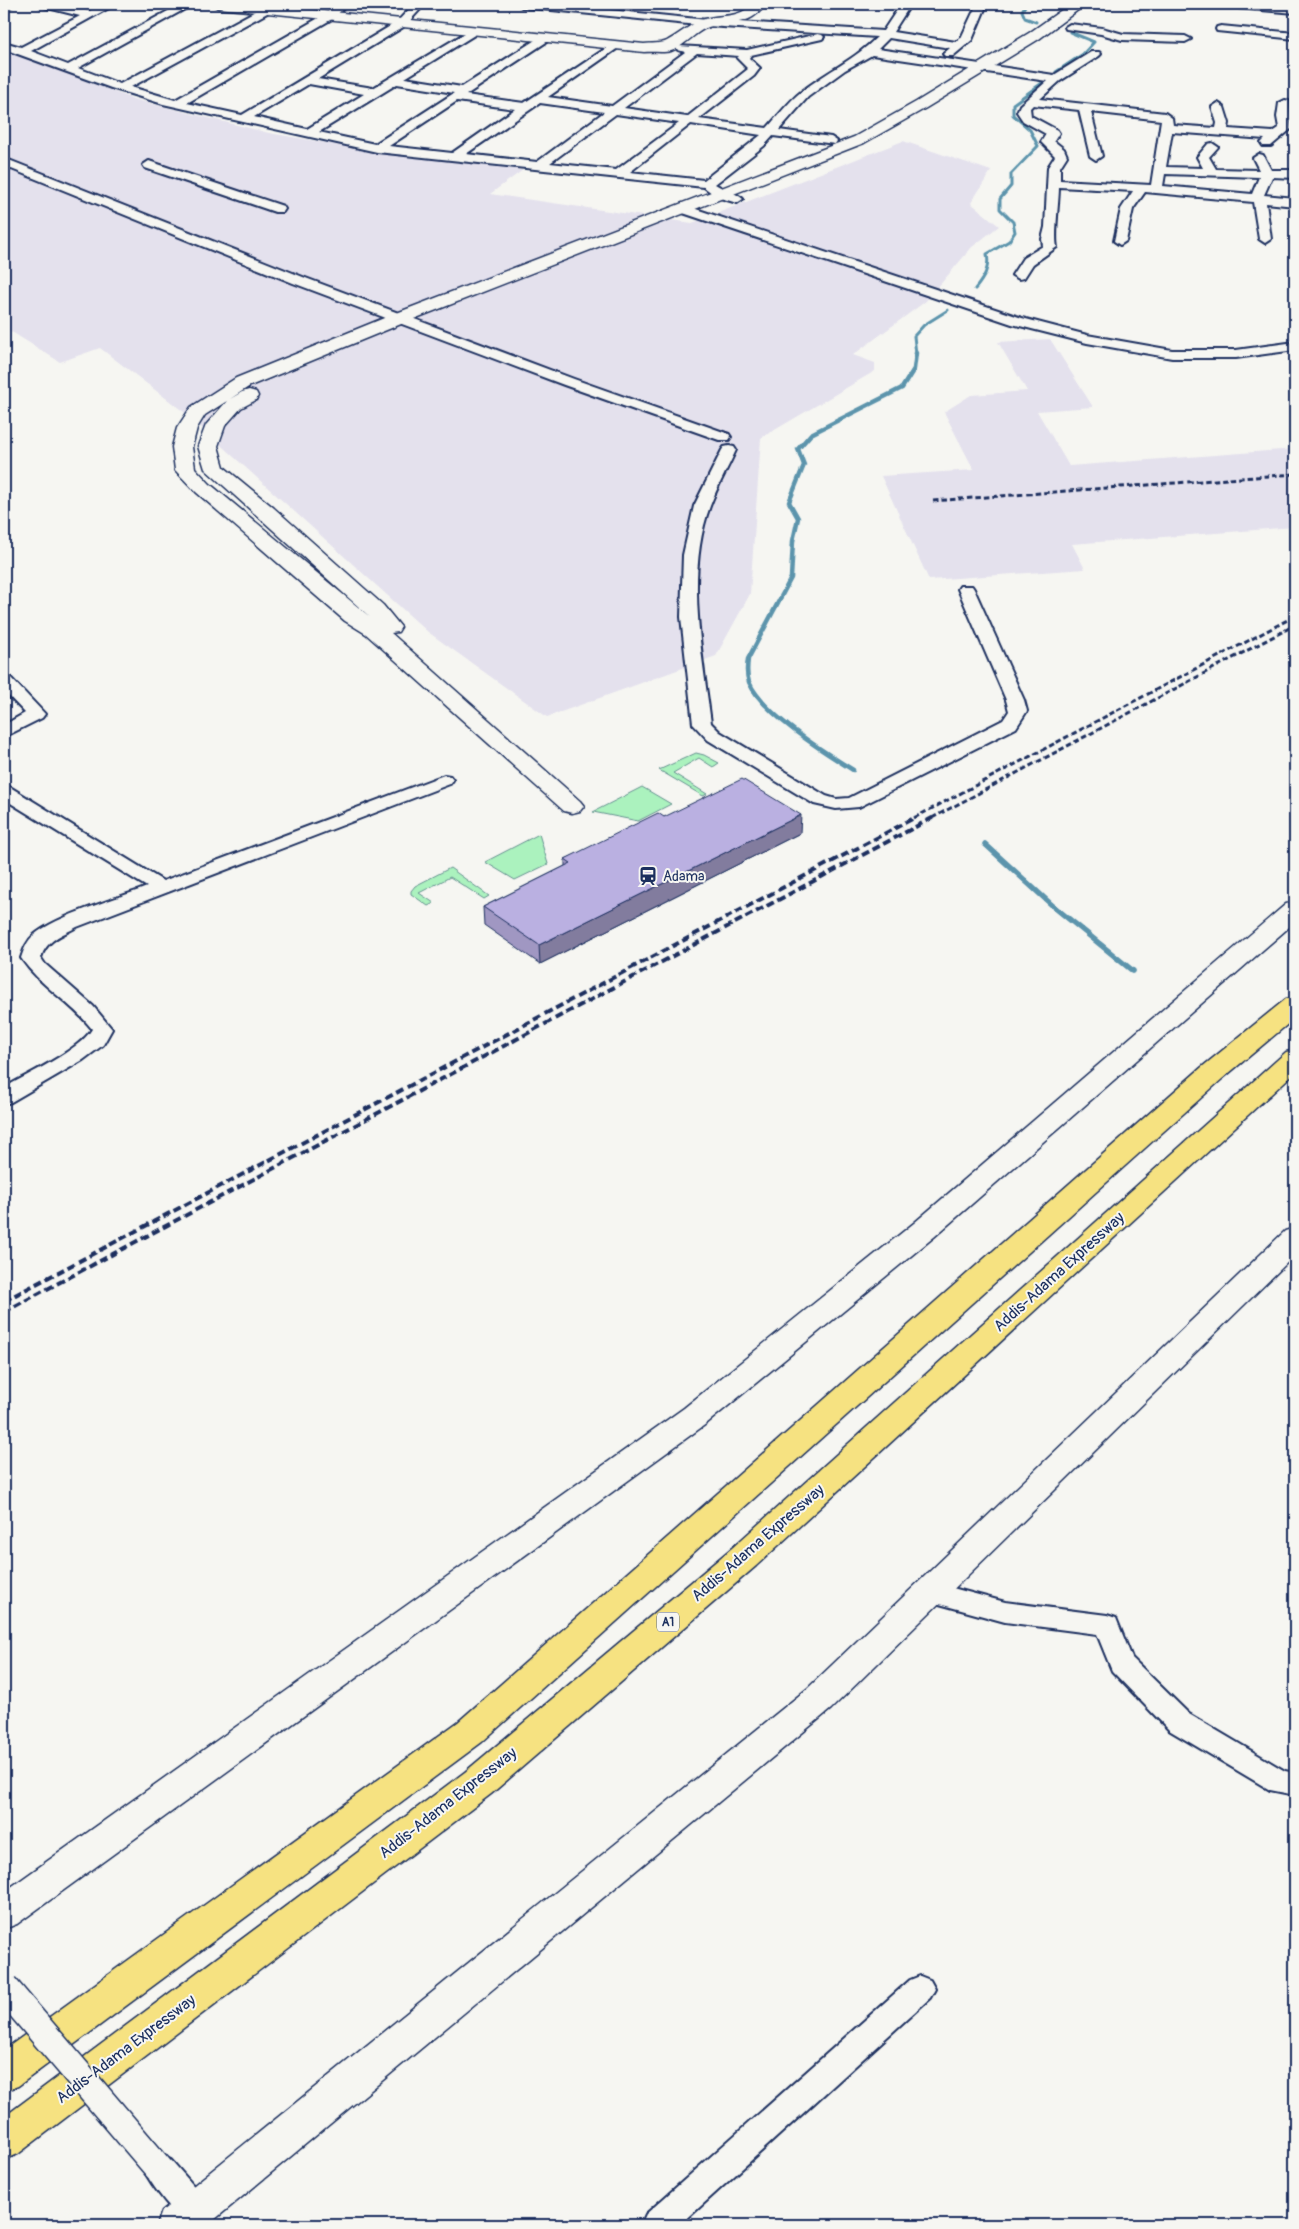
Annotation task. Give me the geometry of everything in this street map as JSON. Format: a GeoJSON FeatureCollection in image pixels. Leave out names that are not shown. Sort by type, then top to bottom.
{"type":"FeatureCollection","features":[{"type":"Feature","properties":{"kind":"highway"},"geometry":{"type":"LineString","coordinates":[[4,2073],[470,1732],[1204,1080],[1295,1004]]}},
{"type":"Feature","properties":{"kind":"highway","name":"Addis-Adama Expressway"},"geometry":{"type":"LineString","coordinates":[[4,2141],[485,1776],[744,1557],[1295,1058]]}},
{"type":"Feature","properties":{"kind":"main road"},"geometry":{"type":"LineString","coordinates":[[218,4],[335,10],[472,32],[644,48],[662,46],[707,23],[744,19],[750,16],[759,4]]}},
{"type":"Feature","properties":{"kind":"main road"},"geometry":{"type":"LineString","coordinates":[[722,192],[875,147],[904,132],[1070,27],[1086,6]]}},
{"type":"Feature","properties":{"kind":"main road"},"geometry":{"type":"LineString","coordinates":[[692,211],[400,318],[243,382],[198,411],[186,428],[182,446],[184,470],[203,488],[353,616],[374,629],[579,802],[387,624],[375,610],[267,512],[215,469],[208,446],[216,425],[234,404],[265,387],[692,211],[722,192],[859,140],[1086,6]]}},
{"type":"Feature","properties":{"kind":"main road"},"geometry":{"type":"LineString","coordinates":[[404,21],[649,42],[662,46]]}},
{"type":"Feature","properties":{"kind":"main road"},"geometry":{"type":"LineString","coordinates":[[4,1912],[695,1416],[924,1230],[1295,909]]}},
{"type":"Feature","properties":{"kind":"main road"},"geometry":{"type":"LineString","coordinates":[[193,2220],[819,1699],[1295,1238]]}},
{"type":"Feature","properties":{"kind":"street"},"geometry":{"type":"LineString","coordinates":[[4,7],[10,4]]}},
{"type":"Feature","properties":{"kind":"street"},"geometry":{"type":"LineString","coordinates":[[44,4],[90,15]]}},
{"type":"Feature","properties":{"kind":"street"},"geometry":{"type":"LineString","coordinates":[[21,52],[111,4]]}},
{"type":"Feature","properties":{"kind":"street"},"geometry":{"type":"LineString","coordinates":[[68,69],[190,4]]}},
{"type":"Feature","properties":{"kind":"street"},"geometry":{"type":"LineString","coordinates":[[242,119],[404,21],[420,4]]}},
{"type":"Feature","properties":{"kind":"street"},"geometry":{"type":"LineString","coordinates":[[522,4],[707,23],[886,34],[958,46]]}},
{"type":"Feature","properties":{"kind":"street"},"geometry":{"type":"LineString","coordinates":[[631,15],[640,4]]}},
{"type":"Feature","properties":{"kind":"street"},"geometry":{"type":"LineString","coordinates":[[4,45],[120,88],[177,104],[377,148],[618,175],[722,192],[760,143],[804,96],[841,68],[870,52],[886,34],[906,4]]}},
{"type":"Feature","properties":{"kind":"street"},"geometry":{"type":"LineString","coordinates":[[940,62],[966,40],[982,4]]}},
{"type":"Feature","properties":{"kind":"street"},"geometry":{"type":"LineString","coordinates":[[1226,4],[1282,6],[1295,10]]}},
{"type":"Feature","properties":{"kind":"street"},"geometry":{"type":"LineString","coordinates":[[120,88],[268,7]]}},
{"type":"Feature","properties":{"kind":"street"},"geometry":{"type":"LineString","coordinates":[[177,104],[335,10]]}},
{"type":"Feature","properties":{"kind":"street"},"geometry":{"type":"LineString","coordinates":[[1070,27],[1102,31],[1122,37],[1185,39]]}},
{"type":"Feature","properties":{"kind":"street"},"geometry":{"type":"LineString","coordinates":[[1221,29],[1295,36]]}},
{"type":"Feature","properties":{"kind":"street"},"geometry":{"type":"LineString","coordinates":[[662,46],[747,54],[783,44],[851,31]]}},
{"type":"Feature","properties":{"kind":"street"},"geometry":{"type":"LineString","coordinates":[[309,133],[472,32]]}},
{"type":"Feature","properties":{"kind":"street"},"geometry":{"type":"LineString","coordinates":[[377,148],[544,40]]}},
{"type":"Feature","properties":{"kind":"street"},"geometry":{"type":"LineString","coordinates":[[454,157],[614,46]]}},
{"type":"Feature","properties":{"kind":"street"},"geometry":{"type":"LineString","coordinates":[[539,166],[695,49]]}},
{"type":"Feature","properties":{"kind":"street"},"geometry":{"type":"LineString","coordinates":[[870,52],[1056,79]]}},
{"type":"Feature","properties":{"kind":"street"},"geometry":{"type":"LineString","coordinates":[[618,175],[750,74],[754,68],[743,58],[747,54]]}},
{"type":"Feature","properties":{"kind":"street"},"geometry":{"type":"LineString","coordinates":[[1019,275],[1028,261],[1050,247],[1048,239],[1051,228],[1054,167],[1061,156],[1060,152],[1047,142],[1053,133],[1027,118],[1023,112],[1024,108],[1056,79],[1095,54]]}},
{"type":"Feature","properties":{"kind":"street"},"geometry":{"type":"LineString","coordinates":[[308,80],[374,92]]}},
{"type":"Feature","properties":{"kind":"street"},"geometry":{"type":"LineString","coordinates":[[395,80],[526,107]]}},
{"type":"Feature","properties":{"kind":"street"},"geometry":{"type":"LineString","coordinates":[[539,99],[831,141]]}},
{"type":"Feature","properties":{"kind":"street"},"geometry":{"type":"LineString","coordinates":[[1031,102],[1156,114],[1165,117],[1168,121],[1156,190]]}},
{"type":"Feature","properties":{"kind":"street"},"geometry":{"type":"LineString","coordinates":[[1166,128],[1221,132],[1281,140],[1285,129],[1283,117],[1285,102]]}},
{"type":"Feature","properties":{"kind":"street"},"geometry":{"type":"LineString","coordinates":[[1084,107],[1096,156]]}},
{"type":"Feature","properties":{"kind":"street"},"geometry":{"type":"LineString","coordinates":[[1218,107],[1223,123],[1221,132]]}},
{"type":"Feature","properties":{"kind":"street"},"geometry":{"type":"LineString","coordinates":[[1212,147],[1203,157],[1212,172]]}},
{"type":"Feature","properties":{"kind":"street"},"geometry":{"type":"LineString","coordinates":[[1260,158],[1268,174]]}},
{"type":"Feature","properties":{"kind":"street"},"geometry":{"type":"LineString","coordinates":[[4,162],[289,276],[570,382],[726,444],[702,506],[691,555],[689,617],[702,724],[714,736],[820,800],[836,804],[853,803],[1010,724],[1018,711],[1015,700],[966,589]]}},
{"type":"Feature","properties":{"kind":"street"},"geometry":{"type":"LineString","coordinates":[[149,165],[279,209]]}},
{"type":"Feature","properties":{"kind":"street"},"geometry":{"type":"LineString","coordinates":[[1160,170],[1295,174]]}},
{"type":"Feature","properties":{"kind":"street"},"geometry":{"type":"LineString","coordinates":[[1265,240],[1258,194],[1268,174]]}},
{"type":"Feature","properties":{"kind":"street"},"geometry":{"type":"LineString","coordinates":[[1053,183],[1142,188],[1295,202]]}},
{"type":"Feature","properties":{"kind":"street"},"geometry":{"type":"LineString","coordinates":[[1120,241],[1127,209],[1142,188]]}},
{"type":"Feature","properties":{"kind":"street"},"geometry":{"type":"LineString","coordinates":[[692,211],[1000,315],[1087,339],[1172,354],[1236,354],[1295,346]]}},
{"type":"Feature","properties":{"kind":"street"},"geometry":{"type":"LineString","coordinates":[[4,681],[36,714],[4,732]]}},
{"type":"Feature","properties":{"kind":"street"},"geometry":{"type":"LineString","coordinates":[[4,1097],[76,1055],[96,1040],[102,1029],[94,1017],[38,969],[32,958],[34,947],[42,938],[70,923],[160,887],[444,780]]}},
{"type":"Feature","properties":{"kind":"street"},"geometry":{"type":"LineString","coordinates":[[4,791],[160,887]]}},
{"type":"Feature","properties":{"kind":"street"},"geometry":{"type":"LineString","coordinates":[[930,1592],[1005,1612],[1107,1625],[1121,1664],[1179,1722],[1280,1782],[1295,1784]]}},
{"type":"Feature","properties":{"kind":"street"},"geometry":{"type":"LineString","coordinates":[[4,1987],[160,2170],[193,2220]]}},
{"type":"Feature","properties":{"kind":"street"},"geometry":{"type":"LineString","coordinates":[[657,2225],[920,1989]]}},
{"type":"Feature","properties":{"kind":"shaded area"},"geometry":{"type":"Polygon","coordinates":[[[4,49],[133,99],[269,133],[375,151],[523,170],[490,194],[692,223],[903,141],[991,171],[971,203],[999,226],[972,247],[926,301],[853,355],[875,363],[875,371],[761,438],[750,594],[716,656],[547,717],[428,632],[184,412],[100,348],[60,362],[7,329],[4,321],[4,49]]]}},
{"type":"Feature","properties":{"kind":"shaded area"},"geometry":{"type":"Polygon","coordinates":[[[1050,339],[1093,407],[1037,411],[1069,466],[1295,449],[1295,527],[1072,544],[1085,569],[929,580],[881,476],[974,470],[944,412],[971,395],[1027,391],[998,342],[1050,339]]]}},
{"type":"Feature","properties":{"kind":"green space"},"geometry":{"type":"Polygon","coordinates":[[[696,753],[719,763],[713,767],[699,758],[673,773],[707,794],[703,796],[659,770],[696,753]]]}},
{"type":"Feature","properties":{"kind":"green space"},"geometry":{"type":"Polygon","coordinates":[[[642,787],[671,804],[638,821],[593,812],[642,787]]]}},
{"type":"Feature","properties":{"kind":"green space"},"geometry":{"type":"Polygon","coordinates":[[[539,834],[548,864],[515,880],[485,862],[539,834]]]}},
{"type":"Feature","properties":{"kind":"green space"},"geometry":{"type":"Polygon","coordinates":[[[450,868],[489,896],[484,899],[450,877],[419,893],[434,903],[428,906],[411,894],[415,886],[450,868]]]}},
{"type":"Feature","properties":{"kind":"building"},"geometry":{"type":"Polygon","coordinates":[[[742,779],[801,815],[539,945],[483,907],[571,863],[565,859],[658,813],[664,817],[742,779]]]}},
{"type":"Feature","properties":{"kind":"waterway"},"geometry":{"type":"LineString","coordinates":[[1026,4],[1022,11],[1025,18],[1036,22]]}},
{"type":"Feature","properties":{"kind":"waterway"},"geometry":{"type":"LineString","coordinates":[[1056,72],[1083,54],[1094,42],[1070,32]]}},
{"type":"Feature","properties":{"kind":"waterway"},"geometry":{"type":"LineString","coordinates":[[975,289],[986,273],[988,264],[987,254],[1009,241],[1015,232],[1013,222],[1000,209],[1000,199],[1011,186],[1011,174],[1038,146],[1030,130],[1013,115],[1013,104],[1042,83]]}},
{"type":"Feature","properties":{"kind":"waterway"},"geometry":{"type":"LineString","coordinates":[[916,353],[914,336],[924,325],[948,310]]}},
{"type":"Feature","properties":{"kind":"waterway"},"geometry":{"type":"LineString","coordinates":[[853,770],[795,731],[767,707],[749,682],[747,673],[748,659],[791,578],[793,541],[798,518],[789,502],[804,465],[798,449],[811,434],[902,388],[914,369],[916,353]]}},
{"type":"Feature","properties":{"kind":"waterway"},"geometry":{"type":"LineString","coordinates":[[985,844],[1053,906],[1133,971]]}},
{"type":"Feature","properties":{"kind":"railway"},"geometry":{"type":"LineString","coordinates":[[933,501],[1295,474]]}},
{"type":"Feature","properties":{"kind":"railway"},"geometry":{"type":"LineString","coordinates":[[914,818],[1295,616]]}},
{"type":"Feature","properties":{"kind":"railway"},"geometry":{"type":"LineString","coordinates":[[932,818],[1295,625]]}},
{"type":"Feature","properties":{"kind":"railway"},"geometry":{"type":"LineString","coordinates":[[4,1301],[916,817]]}},
{"type":"Feature","properties":{"kind":"railway"},"geometry":{"type":"LineString","coordinates":[[4,1312],[934,817]]}},
{"type":"Feature","properties":{"kind":"place","name":"Adama"},"geometry":{"type":"Point","coordinates":[648,876]}}]}
